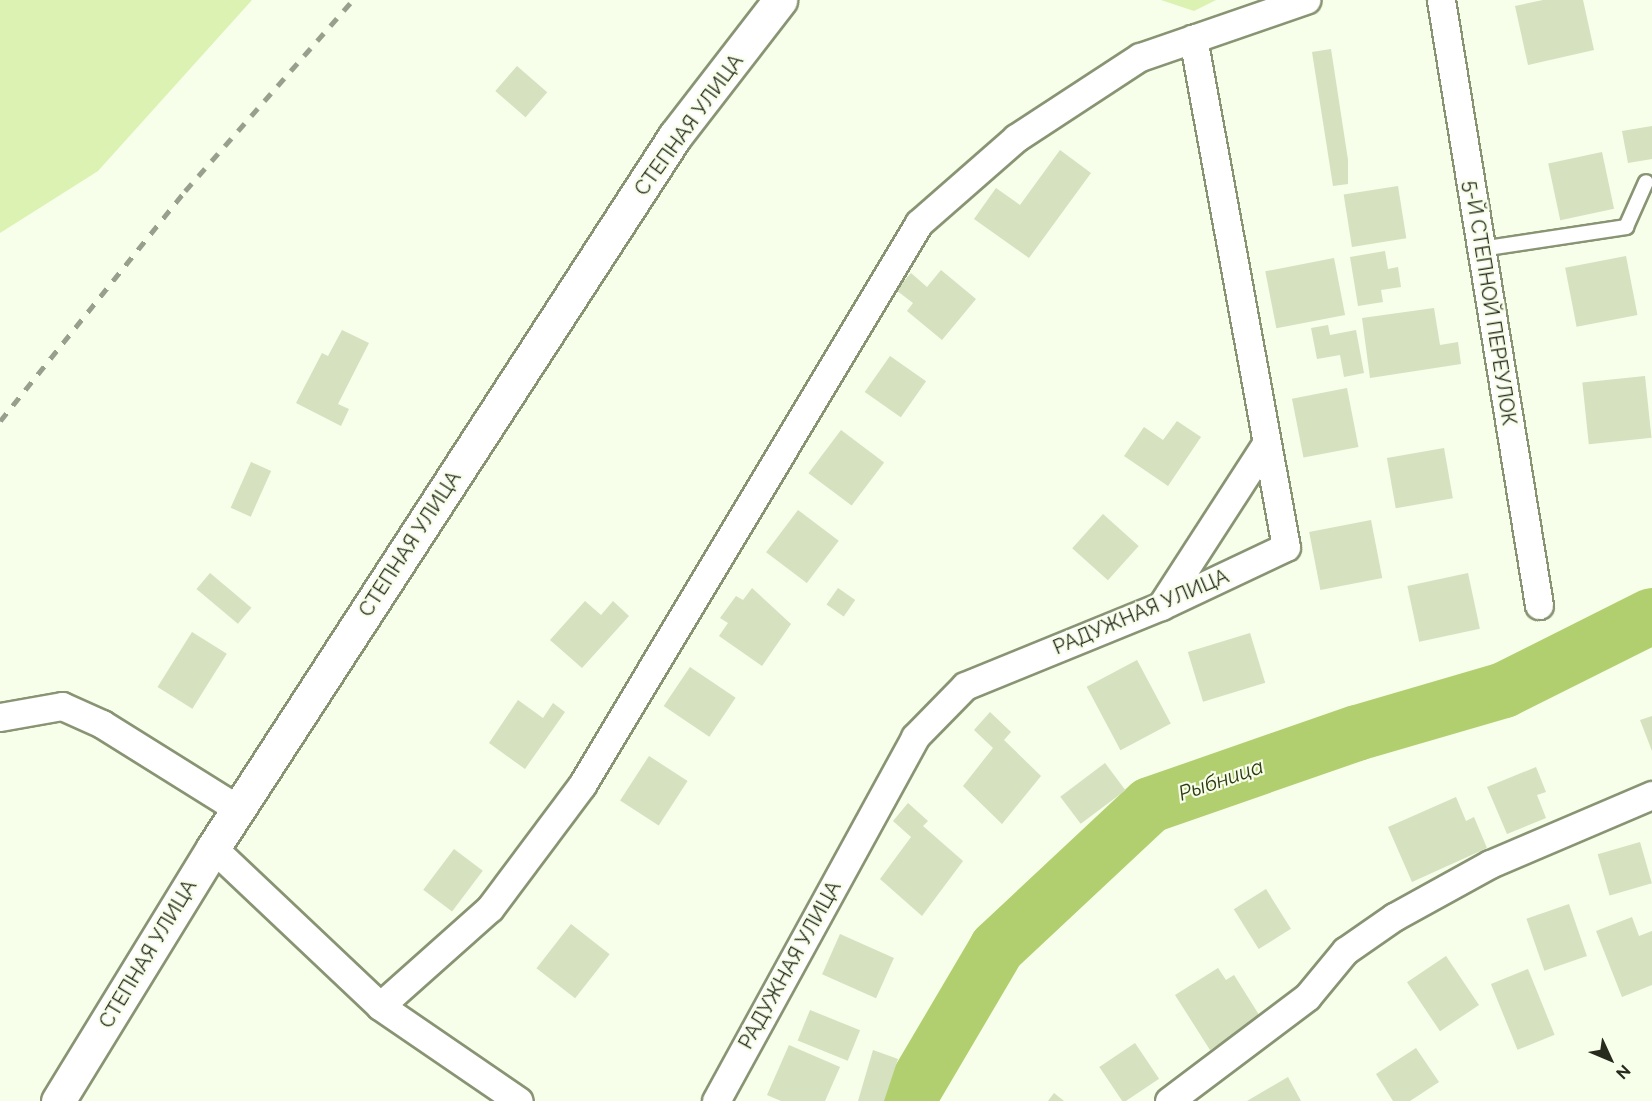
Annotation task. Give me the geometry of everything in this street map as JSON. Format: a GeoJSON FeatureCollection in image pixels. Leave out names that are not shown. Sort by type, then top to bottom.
{"type":"FeatureCollection","features":[{"type":"Feature","properties":{"kind":"main road","name":"СТЕПНАЯ УЛИЦА"},"geometry":{"type":"LineString","coordinates":[[58,1101],[213,848],[675,135],[780,0]]}},
{"type":"Feature","properties":{"kind":"street"},"geometry":{"type":"LineString","coordinates":[[380,1006],[490,908],[582,785],[919,223],[1016,138],[1140,57],[1306,0]]}},
{"type":"Feature","properties":{"kind":"street","name":"5-Й СТЕПНОЙ ПЕРЕУЛОК"},"geometry":{"type":"LineString","coordinates":[[1441,0],[1539,605]]}},
{"type":"Feature","properties":{"kind":"street","name":"РАДУЖНАЯ УЛИЦА"},"geometry":{"type":"LineString","coordinates":[[716,1101],[915,736],[965,686],[1161,606],[1286,547],[1265,445],[1193,38]]}},
{"type":"Feature","properties":{"kind":"street"},"geometry":{"type":"LineString","coordinates":[[1161,606],[1265,445]]}},
{"type":"Feature","properties":{"kind":"street"},"geometry":{"type":"LineString","coordinates":[[0,717],[62,706],[102,723],[238,809]]}},
{"type":"Feature","properties":{"kind":"street"},"geometry":{"type":"LineString","coordinates":[[1169,1101],[1307,997],[1345,951],[1394,917],[1490,864],[1652,795]]}},
{"type":"Feature","properties":{"kind":"street"},"geometry":{"type":"LineString","coordinates":[[213,848],[380,1006],[519,1101]]}},
{"type":"Feature","properties":{"kind":"lane"},"geometry":{"type":"LineString","coordinates":[[1481,249],[1626,227],[1646,182]]}},
{"type":"Feature","properties":{"kind":"green space"},"geometry":{"type":"Polygon","coordinates":[[[0,0],[252,0],[98,171],[0,233],[0,0]]]}},
{"type":"Feature","properties":{"kind":"green space"},"geometry":{"type":"Polygon","coordinates":[[[1161,0],[1216,0],[1194,11],[1161,0]]]}},
{"type":"Feature","properties":{"kind":"building"},"geometry":{"type":"Polygon","coordinates":[[[1543,0],[1583,0],[1594,50],[1528,65],[1515,6],[1543,0]]]}},
{"type":"Feature","properties":{"kind":"building"},"geometry":{"type":"Polygon","coordinates":[[[1331,49],[1348,160],[1348,184],[1333,186],[1312,52],[1331,49]]]}},
{"type":"Feature","properties":{"kind":"building"},"geometry":{"type":"Polygon","coordinates":[[[517,66],[547,92],[526,117],[495,91],[517,66]]]}},
{"type":"Feature","properties":{"kind":"building"},"geometry":{"type":"Polygon","coordinates":[[[1652,126],[1652,159],[1628,163],[1622,131],[1652,126]]]}},
{"type":"Feature","properties":{"kind":"building"},"geometry":{"type":"Polygon","coordinates":[[[1060,150],[1091,173],[1029,258],[974,219],[996,188],[1020,205],[1060,150]]]}},
{"type":"Feature","properties":{"kind":"building"},"geometry":{"type":"Polygon","coordinates":[[[1602,152],[1614,209],[1560,220],[1548,163],[1602,152]]]}},
{"type":"Feature","properties":{"kind":"building"},"geometry":{"type":"Polygon","coordinates":[[[1398,186],[1406,238],[1352,247],[1344,195],[1398,186]]]}},
{"type":"Feature","properties":{"kind":"building"},"geometry":{"type":"Polygon","coordinates":[[[1385,251],[1388,269],[1398,267],[1401,287],[1381,290],[1383,302],[1358,306],[1350,257],[1385,251]]]}},
{"type":"Feature","properties":{"kind":"building"},"geometry":{"type":"Polygon","coordinates":[[[1626,256],[1637,315],[1577,327],[1565,268],[1626,256]]]}},
{"type":"Feature","properties":{"kind":"building"},"geometry":{"type":"Polygon","coordinates":[[[1334,258],[1345,315],[1276,328],[1265,271],[1334,258]]]}},
{"type":"Feature","properties":{"kind":"building"},"geometry":{"type":"Polygon","coordinates":[[[941,270],[976,299],[942,340],[907,311],[913,303],[896,290],[911,273],[927,287],[941,270]]]}},
{"type":"Feature","properties":{"kind":"building"},"geometry":{"type":"Polygon","coordinates":[[[1434,308],[1440,345],[1458,342],[1461,364],[1370,378],[1362,318],[1434,308]]]}},
{"type":"Feature","properties":{"kind":"building"},"geometry":{"type":"Polygon","coordinates":[[[1328,325],[1330,335],[1356,330],[1364,373],[1344,377],[1340,355],[1317,359],[1311,328],[1328,325]]]}},
{"type":"Feature","properties":{"kind":"building"},"geometry":{"type":"Polygon","coordinates":[[[342,330],[369,343],[338,404],[349,409],[341,426],[296,403],[322,353],[328,356],[342,330]]]}},
{"type":"Feature","properties":{"kind":"building"},"geometry":{"type":"Polygon","coordinates":[[[890,356],[926,381],[901,417],[865,392],[890,356]]]}},
{"type":"Feature","properties":{"kind":"building"},"geometry":{"type":"Polygon","coordinates":[[[1645,376],[1651,438],[1589,444],[1582,383],[1645,376]]]}},
{"type":"Feature","properties":{"kind":"building"},"geometry":{"type":"Polygon","coordinates":[[[1347,388],[1358,447],[1303,458],[1292,399],[1347,388]]]}},
{"type":"Feature","properties":{"kind":"building"},"geometry":{"type":"Polygon","coordinates":[[[1177,421],[1201,437],[1168,486],[1124,456],[1144,427],[1163,440],[1177,421]]]}},
{"type":"Feature","properties":{"kind":"building"},"geometry":{"type":"Polygon","coordinates":[[[841,430],[884,462],[852,506],[809,473],[841,430]]]}},
{"type":"Feature","properties":{"kind":"building"},"geometry":{"type":"Polygon","coordinates":[[[1444,448],[1453,498],[1396,508],[1387,458],[1444,448]]]}},
{"type":"Feature","properties":{"kind":"building"},"geometry":{"type":"Polygon","coordinates":[[[251,462],[271,471],[251,517],[231,508],[251,462]]]}},
{"type":"Feature","properties":{"kind":"building"},"geometry":{"type":"Polygon","coordinates":[[[798,510],[839,541],[807,583],[766,552],[798,510]]]}},
{"type":"Feature","properties":{"kind":"building"},"geometry":{"type":"Polygon","coordinates":[[[1103,514],[1139,546],[1108,580],[1072,548],[1103,514]]]}},
{"type":"Feature","properties":{"kind":"building"},"geometry":{"type":"Polygon","coordinates":[[[1371,520],[1382,578],[1320,590],[1309,532],[1371,520]]]}},
{"type":"Feature","properties":{"kind":"building"},"geometry":{"type":"Polygon","coordinates":[[[210,573],[251,608],[238,624],[197,589],[210,573]]]}},
{"type":"Feature","properties":{"kind":"building"},"geometry":{"type":"Polygon","coordinates":[[[1468,573],[1480,629],[1419,642],[1407,586],[1468,573]]]}},
{"type":"Feature","properties":{"kind":"building"},"geometry":{"type":"Polygon","coordinates":[[[752,588],[791,624],[762,666],[719,636],[728,623],[720,618],[736,596],[743,600],[752,588]]]}},
{"type":"Feature","properties":{"kind":"building"},"geometry":{"type":"Polygon","coordinates":[[[838,588],[855,600],[844,616],[827,604],[838,588]]]}},
{"type":"Feature","properties":{"kind":"building"},"geometry":{"type":"Polygon","coordinates":[[[585,601],[601,615],[613,601],[629,616],[582,668],[550,640],[585,601]]]}},
{"type":"Feature","properties":{"kind":"building"},"geometry":{"type":"Polygon","coordinates":[[[192,632],[227,654],[192,709],[158,687],[192,632]]]}},
{"type":"Feature","properties":{"kind":"building"},"geometry":{"type":"Polygon","coordinates":[[[1250,633],[1265,683],[1203,702],[1188,652],[1250,633]]]}},
{"type":"Feature","properties":{"kind":"building"},"geometry":{"type":"Polygon","coordinates":[[[1137,660],[1171,724],[1120,750],[1087,687],[1137,660]]]}},
{"type":"Feature","properties":{"kind":"building"},"geometry":{"type":"Polygon","coordinates":[[[690,667],[736,698],[709,737],[664,706],[690,667]]]}},
{"type":"Feature","properties":{"kind":"building"},"geometry":{"type":"Polygon","coordinates":[[[518,700],[543,718],[553,703],[565,712],[525,769],[489,743],[518,700]]]}},
{"type":"Feature","properties":{"kind":"building"},"geometry":{"type":"Polygon","coordinates":[[[990,712],[1011,732],[1004,740],[1041,776],[1002,824],[963,786],[993,748],[974,730],[990,712]]]}},
{"type":"Feature","properties":{"kind":"building"},"geometry":{"type":"Polygon","coordinates":[[[1652,716],[1652,751],[1640,720],[1652,716]]]}},
{"type":"Feature","properties":{"kind":"building"},"geometry":{"type":"Polygon","coordinates":[[[649,756],[688,781],[659,826],[620,800],[649,756]]]}},
{"type":"Feature","properties":{"kind":"building"},"geometry":{"type":"Polygon","coordinates":[[[1105,763],[1125,790],[1081,824],[1060,797],[1105,763]]]}},
{"type":"Feature","properties":{"kind":"building"},"geometry":{"type":"Polygon","coordinates":[[[1536,767],[1546,792],[1537,795],[1546,818],[1507,834],[1487,787],[1536,767]]]}},
{"type":"Feature","properties":{"kind":"building"},"geometry":{"type":"Polygon","coordinates":[[[1456,797],[1466,821],[1474,817],[1487,848],[1412,882],[1388,827],[1456,797]]]}},
{"type":"Feature","properties":{"kind":"building"},"geometry":{"type":"Polygon","coordinates":[[[908,803],[928,821],[923,826],[963,861],[922,916],[880,879],[911,837],[893,821],[908,803]]]}},
{"type":"Feature","properties":{"kind":"building"},"geometry":{"type":"Polygon","coordinates":[[[1640,842],[1652,883],[1610,895],[1598,854],[1640,842]]]}},
{"type":"Feature","properties":{"kind":"building"},"geometry":{"type":"Polygon","coordinates":[[[454,849],[483,871],[452,911],[423,890],[454,849]]]}},
{"type":"Feature","properties":{"kind":"building"},"geometry":{"type":"Polygon","coordinates":[[[1266,889],[1291,929],[1259,949],[1234,909],[1266,889]]]}},
{"type":"Feature","properties":{"kind":"building"},"geometry":{"type":"Polygon","coordinates":[[[1569,904],[1587,956],[1544,971],[1526,919],[1569,904]]]}},
{"type":"Feature","properties":{"kind":"building"},"geometry":{"type":"Polygon","coordinates":[[[1632,917],[1639,936],[1652,931],[1652,985],[1622,997],[1596,931],[1632,917]]]}},
{"type":"Feature","properties":{"kind":"building"},"geometry":{"type":"Polygon","coordinates":[[[571,924],[610,954],[575,998],[537,968],[571,924]]]}},
{"type":"Feature","properties":{"kind":"building"},"geometry":{"type":"Polygon","coordinates":[[[840,934],[894,958],[876,998],[822,974],[840,934]]]}},
{"type":"Feature","properties":{"kind":"building"},"geometry":{"type":"Polygon","coordinates":[[[1446,956],[1479,1005],[1440,1031],[1407,982],[1446,956]]]}},
{"type":"Feature","properties":{"kind":"building"},"geometry":{"type":"Polygon","coordinates":[[[1218,968],[1226,980],[1234,975],[1261,1018],[1210,1050],[1175,995],[1218,968]]]}},
{"type":"Feature","properties":{"kind":"building"},"geometry":{"type":"Polygon","coordinates":[[[1528,969],[1555,1035],[1518,1050],[1491,984],[1528,969]]]}},
{"type":"Feature","properties":{"kind":"building"},"geometry":{"type":"Polygon","coordinates":[[[810,1010],[860,1030],[848,1061],[798,1041],[810,1010]]]}},
{"type":"Feature","properties":{"kind":"building"},"geometry":{"type":"Polygon","coordinates":[[[1135,1043],[1159,1079],[1126,1101],[1122,1101],[1099,1067],[1135,1043]]]}},
{"type":"Feature","properties":{"kind":"building"},"geometry":{"type":"Polygon","coordinates":[[[789,1045],[840,1067],[825,1101],[781,1101],[767,1095],[789,1045]]]}},
{"type":"Feature","properties":{"kind":"building"},"geometry":{"type":"Polygon","coordinates":[[[1416,1048],[1439,1082],[1410,1101],[1393,1101],[1376,1074],[1416,1048]]]}},
{"type":"Feature","properties":{"kind":"building"},"geometry":{"type":"Polygon","coordinates":[[[873,1050],[898,1059],[884,1101],[858,1101],[873,1050]]]}},
{"type":"Feature","properties":{"kind":"building"},"geometry":{"type":"Polygon","coordinates":[[[1288,1077],[1301,1101],[1247,1101],[1288,1077]]]}},
{"type":"Feature","properties":{"kind":"building"},"geometry":{"type":"Polygon","coordinates":[[[1054,1093],[1064,1101],[1048,1101],[1054,1093]]]}},
{"type":"Feature","properties":{"kind":"waterway","name":"Рыбница"},"geometry":{"type":"LineString","coordinates":[[907,1101],[997,948],[1150,805],[1357,733],[1504,690],[1652,616]]}},
{"type":"Feature","properties":{"kind":"railway"},"geometry":{"type":"LineString","coordinates":[[0,421],[185,191],[353,0]]}}]}
